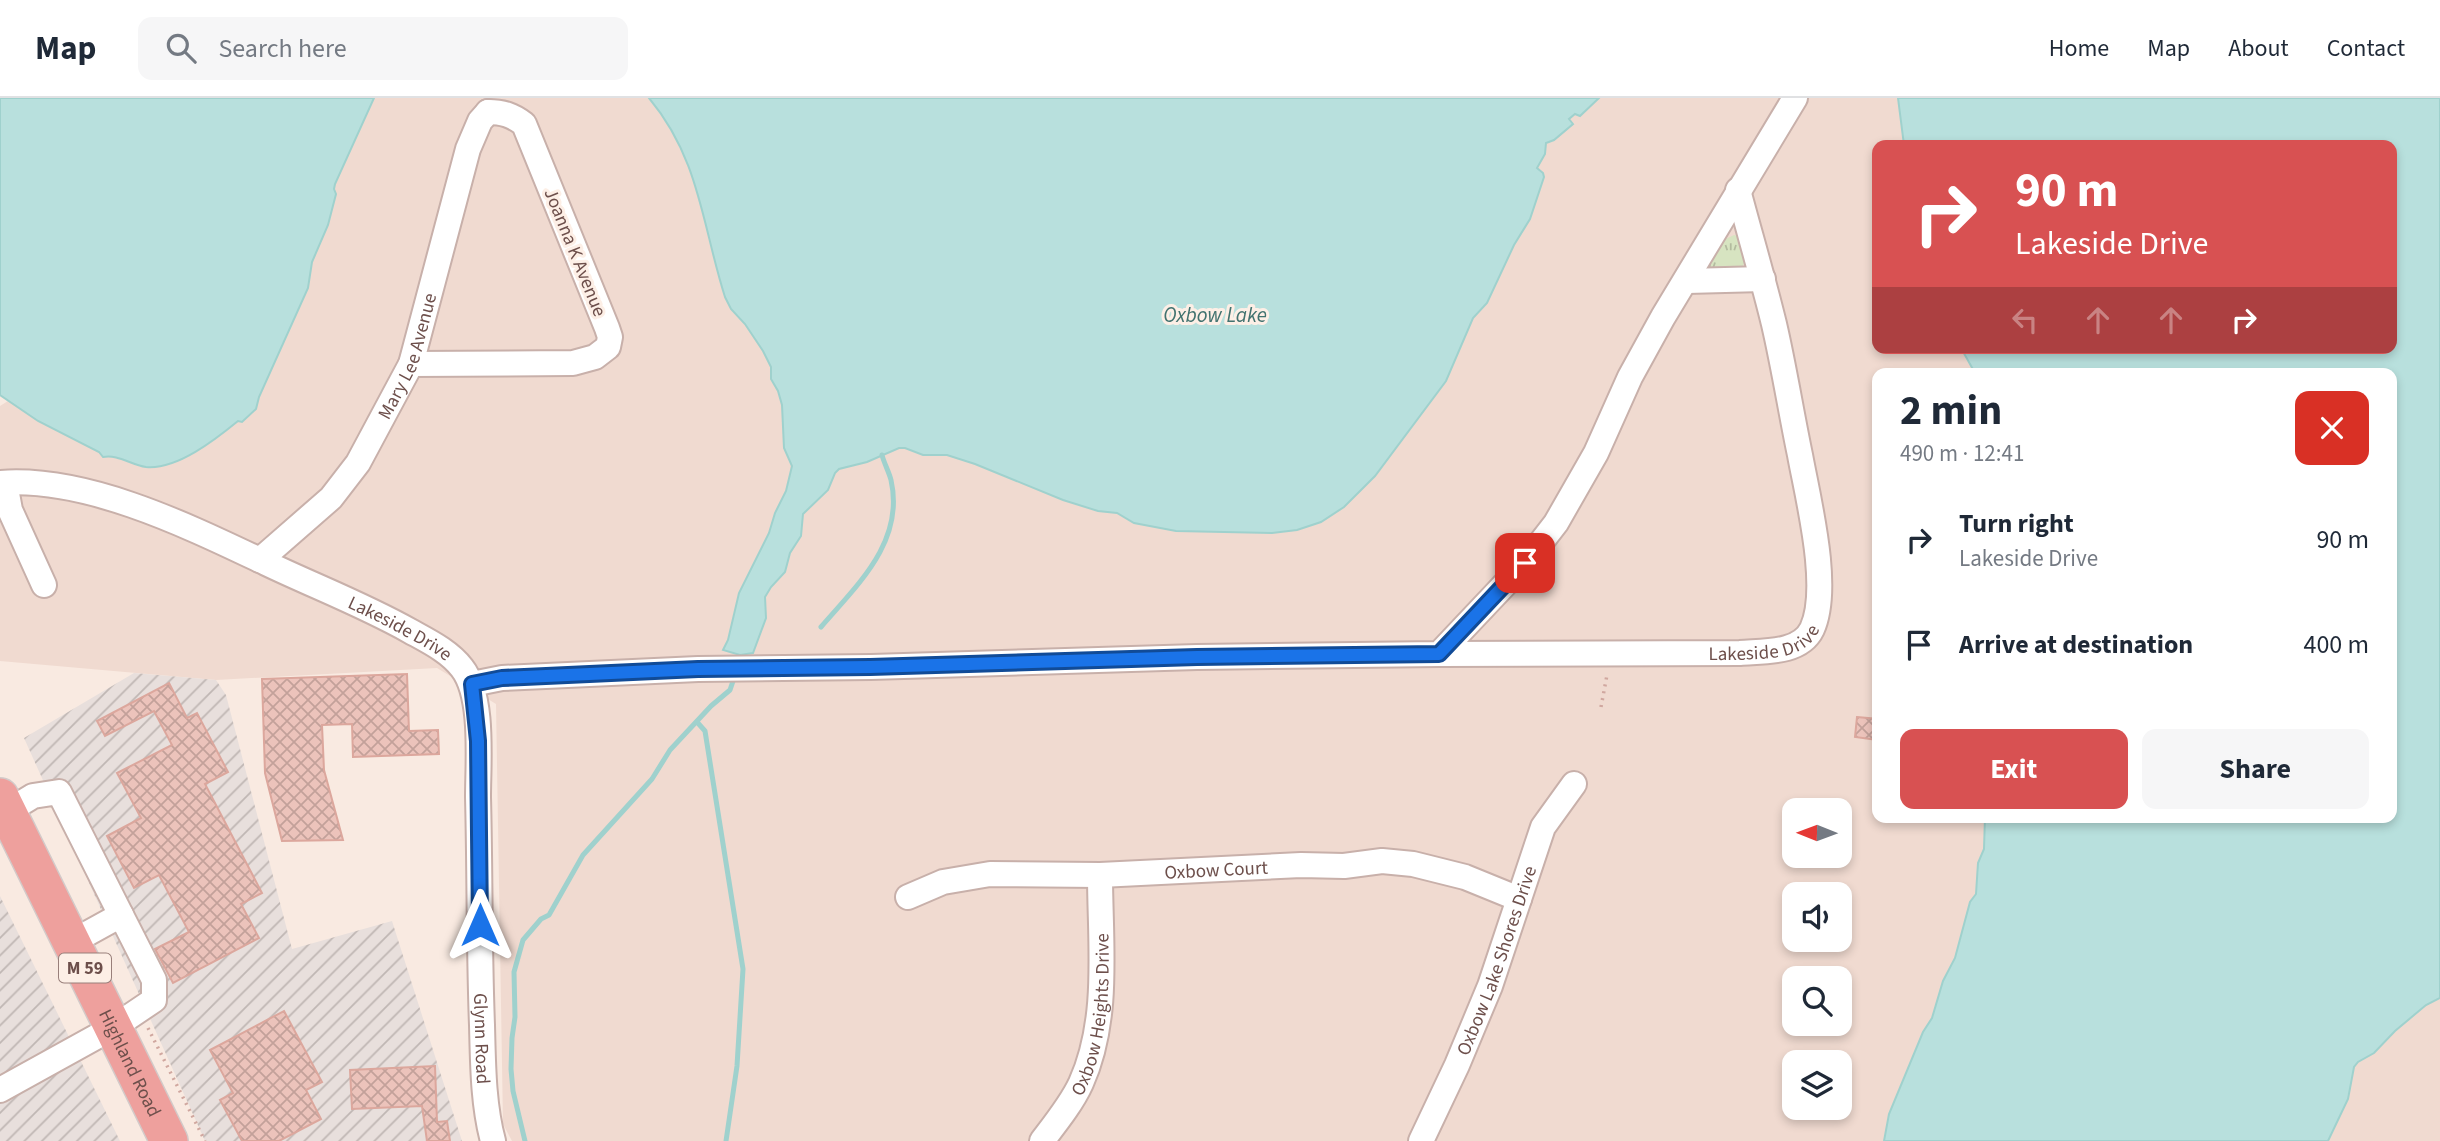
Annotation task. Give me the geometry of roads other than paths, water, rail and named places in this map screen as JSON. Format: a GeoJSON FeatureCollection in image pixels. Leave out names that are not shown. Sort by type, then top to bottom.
{"type":"FeatureCollection","features":[{"type":"Feature","properties":{"kind":"highway","name":"Highland Road"},"geometry":{"type":"LineString","coordinates":[[3,808],[72,942],[127,1018],[169,1141]]}},
{"type":"Feature","properties":{"kind":"street"},"geometry":{"type":"LineString","coordinates":[[1439,654],[1525,563],[1556,523],[1596,453],[1630,377],[1663,317],[1795,98]]}},
{"type":"Feature","properties":{"kind":"street","name":"Mary Lee Avenue"},"geometry":{"type":"LineString","coordinates":[[260,560],[331,498],[358,463],[411,364],[468,149],[487,103]]}},
{"type":"Feature","properties":{"kind":"street","name":"Joanna K Avenue"},"geometry":{"type":"LineString","coordinates":[[411,364],[573,363],[595,357],[608,347],[610,337],[607,328],[524,124],[487,103]]}},
{"type":"Feature","properties":{"kind":"street","name":"Lakeside Drive"},"geometry":{"type":"LineString","coordinates":[[2,483],[30,483],[92,494],[152,512],[384,616],[432,643],[456,661],[472,684],[502,678],[698,669],[870,667],[1197,657],[1740,653],[1783,649],[1798,644],[1811,631],[1818,608],[1818,566],[1809,500],[1774,327],[1738,190]]}},
{"type":"Feature","properties":{"kind":"street"},"geometry":{"type":"LineString","coordinates":[[1687,281],[1763,279]]}},
{"type":"Feature","properties":{"kind":"street"},"geometry":{"type":"LineString","coordinates":[[2,483],[10,510],[44,585]]}},
{"type":"Feature","properties":{"kind":"street","name":"Glynn Road"},"geometry":{"type":"LineString","coordinates":[[472,684],[478,741],[483,1058],[489,1128],[493,1141]]}},
{"type":"Feature","properties":{"kind":"street","name":"Oxbow Lake Shores Drive"},"geometry":{"type":"LineString","coordinates":[[1421,1141],[1443,1097],[1490,986],[1543,828],[1574,784]]}},
{"type":"Feature","properties":{"kind":"street"},"geometry":{"type":"LineString","coordinates":[[0,1090],[154,1000],[155,981],[59,792],[33,796],[3,808]]}},
{"type":"Feature","properties":{"kind":"street","name":"Oxbow Court"},"geometry":{"type":"LineString","coordinates":[[908,897],[943,882],[990,874],[1100,875],[1301,865],[1344,866],[1382,861],[1413,864],[1465,877],[1519,899]]}},
{"type":"Feature","properties":{"kind":"street","name":"Oxbow Heights Drive"},"geometry":{"type":"LineString","coordinates":[[1042,1141],[1080,1084],[1094,1044],[1100,1005],[1100,875]]}},
{"type":"Feature","properties":{"kind":"street"},"geometry":{"type":"LineString","coordinates":[[72,942],[121,915]]}},
{"type":"Feature","properties":{"kind":"water"},"geometry":{"type":"Polygon","coordinates":[[[0,98],[374,98],[335,184],[336,194],[328,225],[312,262],[308,288],[256,409],[242,422],[238,421],[183,459],[158,467],[146,467],[114,457],[103,457],[99,452],[38,421],[0,395],[0,98]]]}},
{"type":"Feature","properties":{"kind":"water","name":"Oxbow Lake"},"geometry":{"type":"Polygon","coordinates":[[[649,98],[1599,98],[1580,116],[1575,114],[1569,119],[1573,124],[1554,140],[1546,143],[1545,154],[1537,168],[1544,177],[1530,219],[1514,245],[1487,303],[1473,318],[1446,381],[1375,476],[1344,507],[1321,522],[1297,530],[1272,533],[1176,531],[1134,523],[1117,513],[1098,511],[1063,500],[947,455],[923,455],[899,448],[867,462],[839,469],[828,490],[803,514],[801,536],[790,553],[785,572],[765,597],[766,618],[753,653],[740,655],[723,650],[728,640],[739,593],[769,533],[786,491],[792,466],[784,448],[782,405],[771,379],[771,367],[763,351],[725,297],[698,193],[689,169],[666,121],[649,98]]]}},
{"type":"Feature","properties":{"kind":"water"},"geometry":{"type":"Polygon","coordinates":[[[1898,98],[2440,98],[2440,998],[2426,1005],[2374,1053],[2354,1067],[2348,1099],[2328,1141],[1884,1141],[1889,1114],[1923,1032],[1932,1018],[1943,981],[1955,958],[1970,902],[1976,894],[1978,863],[1984,849],[1985,823],[2397,823],[2397,368],[1972,368],[1964,354],[2397,354],[2397,140],[1903,140],[1898,98]]]}},
{"type":"Feature","properties":{"kind":"waterway"},"geometry":{"type":"LineString","coordinates":[[821,627],[863,578],[884,543],[891,523],[893,502],[891,480],[882,455]]}},
{"type":"Feature","properties":{"kind":"waterway"},"geometry":{"type":"LineString","coordinates":[[525,1141],[513,1091],[511,1069],[515,1017],[514,972],[523,940],[541,919],[549,915],[583,855],[652,779],[670,750],[711,706],[730,690],[735,675]]}},
{"type":"Feature","properties":{"kind":"waterway"},"geometry":{"type":"LineString","coordinates":[[697,722],[705,731],[743,969],[737,1066],[726,1141]]}}]}
